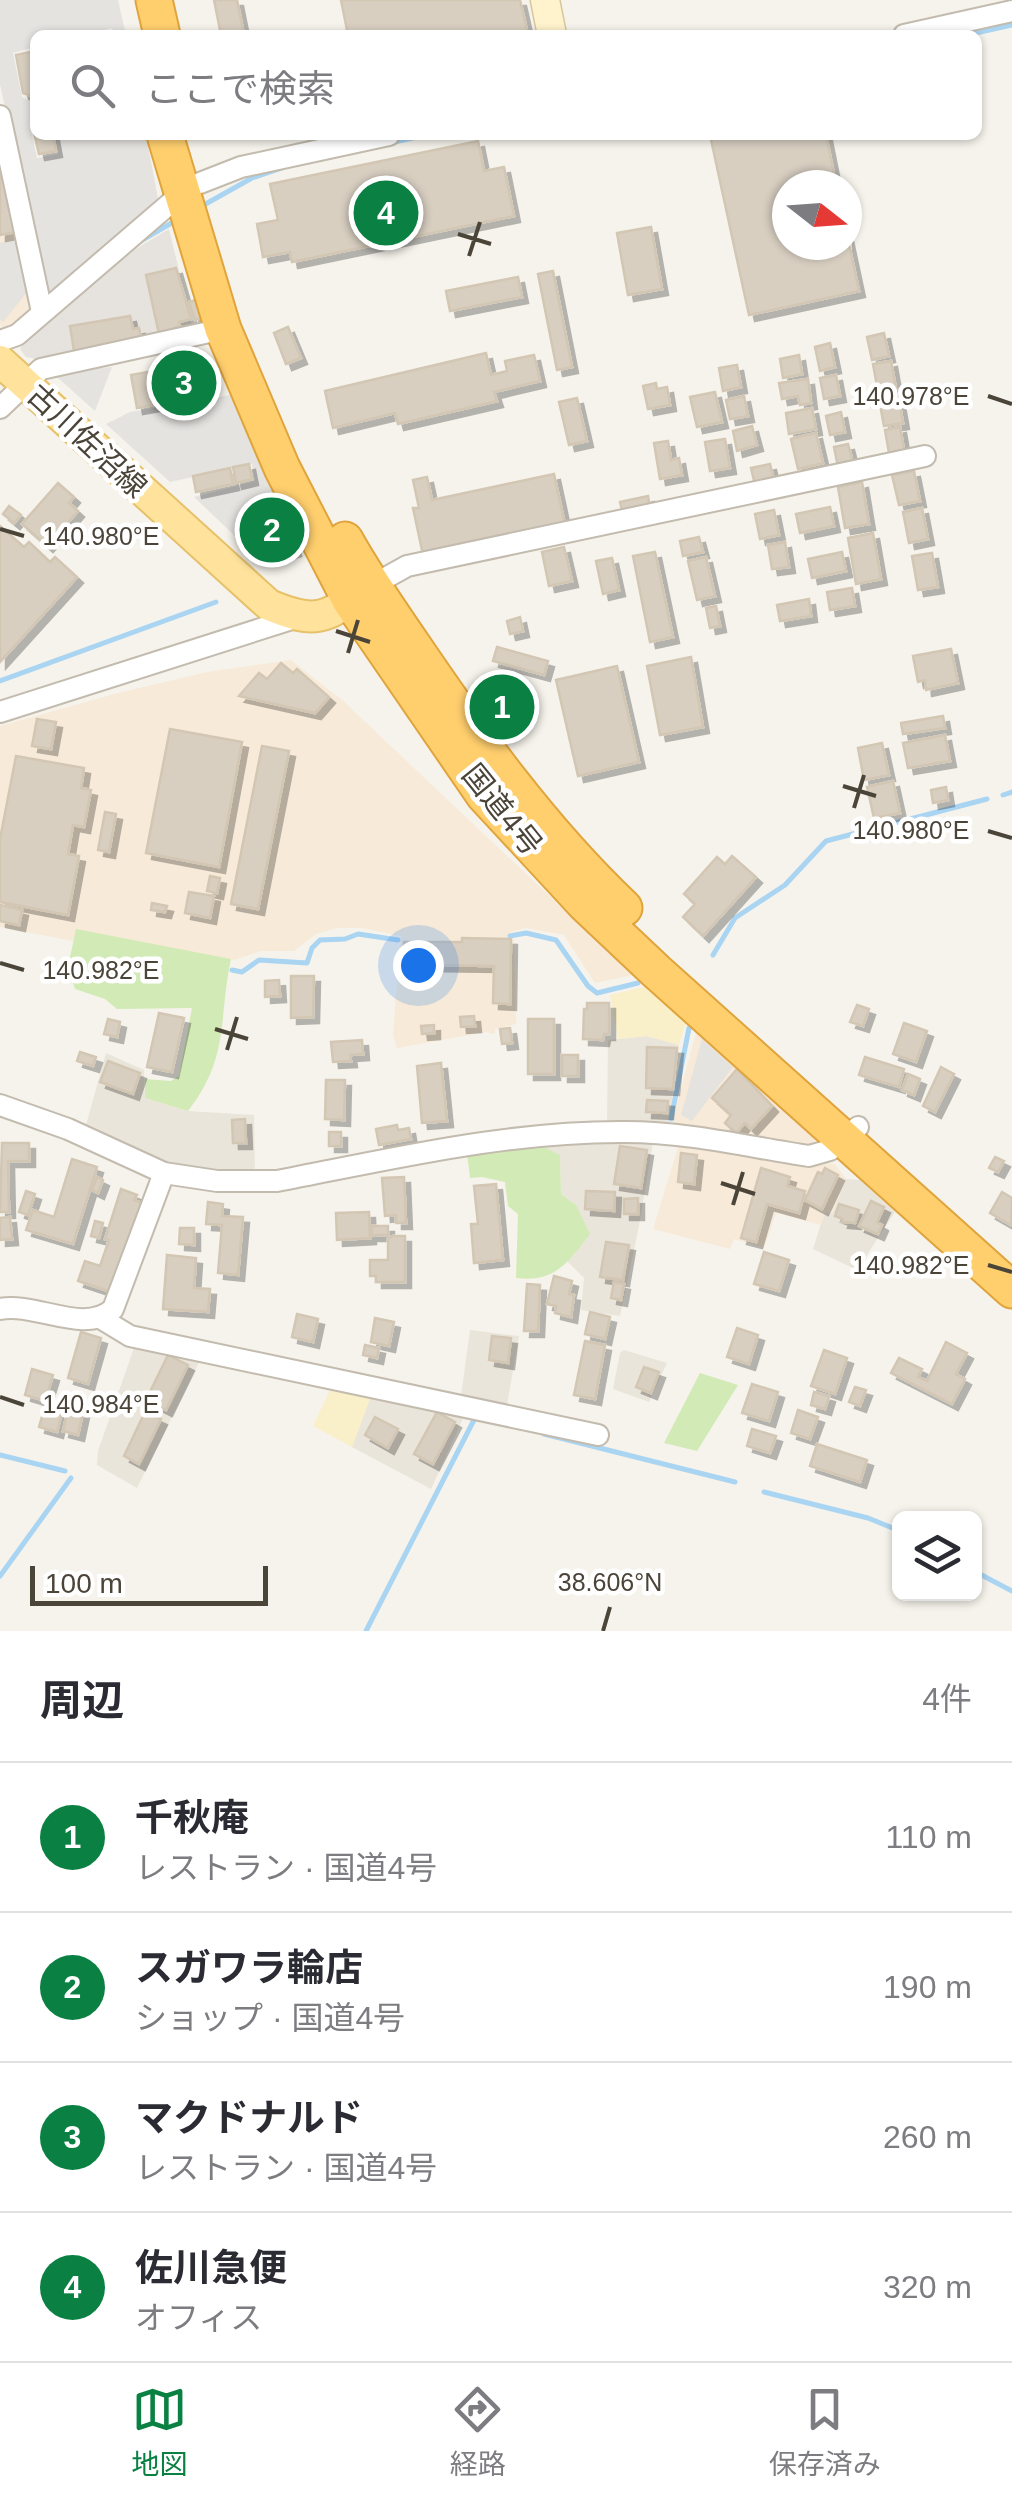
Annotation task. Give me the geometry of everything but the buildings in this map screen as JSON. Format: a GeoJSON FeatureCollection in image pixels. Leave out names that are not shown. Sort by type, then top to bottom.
{"type":"FeatureCollection","features":[{"type":"Feature","properties":{"kind":"highway"},"geometry":{"type":"LineString","coordinates":[[131,0],[138,30]]}},
{"type":"Feature","properties":{"kind":"highway"},"geometry":{"type":"LineString","coordinates":[[154,0],[161,30]]}},
{"type":"Feature","properties":{"kind":"highway","name":"国道4号"},"geometry":{"type":"LineString","coordinates":[[166,140],[360,593]]}},
{"type":"Feature","properties":{"kind":"highway","name":"国道4号"},"geometry":{"type":"LineString","coordinates":[[188,140],[194,203],[223,330],[282,468],[484,795],[513,830],[627,944],[1012,1266]]}},
{"type":"Feature","properties":{"kind":"highway","name":"国道4号"},"geometry":{"type":"LineString","coordinates":[[851,1134],[1012,1290]]}},
{"type":"Feature","properties":{"kind":"main road","name":"古川佐沼線"},"geometry":{"type":"LineString","coordinates":[[12,371],[232,575],[269,605],[298,618]]}},
{"type":"Feature","properties":{"kind":"main road"},"geometry":{"type":"LineString","coordinates":[[298,618],[316,618],[360,593]]}},
{"type":"Feature","properties":{"kind":"street"},"geometry":{"type":"LineString","coordinates":[[545,0],[551,30]]}},
{"type":"Feature","properties":{"kind":"street"},"geometry":{"type":"LineString","coordinates":[[926,30],[1012,11]]}},
{"type":"Feature","properties":{"kind":"street"},"geometry":{"type":"LineString","coordinates":[[0,116],[42,312]]}},
{"type":"Feature","properties":{"kind":"street"},"geometry":{"type":"LineString","coordinates":[[0,341],[17,335],[42,312],[241,166],[366,140]]}},
{"type":"Feature","properties":{"kind":"street"},"geometry":{"type":"LineString","coordinates":[[0,408],[12,371],[41,369],[223,330]]}},
{"type":"Feature","properties":{"kind":"street"},"geometry":{"type":"LineString","coordinates":[[360,593],[407,566],[926,456]]}},
{"type":"Feature","properties":{"kind":"street"},"geometry":{"type":"LineString","coordinates":[[0,712],[298,618]]}},
{"type":"Feature","properties":{"kind":"street"},"geometry":{"type":"LineString","coordinates":[[0,1106],[68,1128],[164,1173],[216,1181],[277,1181],[492,1140],[559,1134],[667,1134],[809,1156],[830,1150],[851,1134]]}},
{"type":"Feature","properties":{"kind":"street"},"geometry":{"type":"LineString","coordinates":[[102,1319],[113,1308],[164,1173]]}},
{"type":"Feature","properties":{"kind":"street"},"geometry":{"type":"LineString","coordinates":[[0,1309],[19,1306],[85,1320],[102,1319],[130,1336],[598,1435]]}},
{"type":"Feature","properties":{"kind":"shaded area"},"geometry":{"type":"Polygon","coordinates":[[[0,0],[118,0],[125,30],[30,30],[30,48],[13,53],[22,97],[30,101],[30,140],[37,158],[58,154],[55,140],[147,140],[159,204],[46,303],[0,84],[0,0]]]}},
{"type":"Feature","properties":{"kind":"shaded area"},"geometry":{"type":"Polygon","coordinates":[[[0,143],[35,312],[13,331],[0,325],[0,143]]]}},
{"type":"Feature","properties":{"kind":"shaded area"},"geometry":{"type":"Polygon","coordinates":[[[169,229],[193,329],[51,362],[26,357],[20,349],[25,341],[134,250],[169,229]]]}},
{"type":"Feature","properties":{"kind":"shaded area"},"geometry":{"type":"Polygon","coordinates":[[[16,240],[28,291],[3,322],[0,243],[16,240]]]}},
{"type":"Feature","properties":{"kind":"shaded area"},"geometry":{"type":"Polygon","coordinates":[[[112,367],[95,411],[57,377],[59,372],[112,367]]]}},
{"type":"Feature","properties":{"kind":"shaded area"},"geometry":{"type":"Polygon","coordinates":[[[236,394],[260,462],[281,503],[252,512],[263,559],[194,497],[255,481],[252,464],[170,482],[106,424],[130,412],[236,394]]]}},
{"type":"Feature","properties":{"kind":"shaded area"},"geometry":{"type":"Polygon","coordinates":[[[291,660],[342,700],[633,975],[595,983],[564,935],[526,928],[511,932],[516,1024],[495,1029],[495,1034],[486,1032],[397,1048],[393,1035],[401,936],[362,928],[337,928],[316,934],[294,951],[261,951],[235,960],[77,930],[73,941],[0,927],[0,726],[207,672],[291,660]]]}},
{"type":"Feature","properties":{"kind":"shaded area"},"geometry":{"type":"Polygon","coordinates":[[[697,1029],[816,1139],[810,1146],[672,1123],[697,1029]]]}},
{"type":"Feature","properties":{"kind":"shaded area"},"geometry":{"type":"Polygon","coordinates":[[[647,1036],[679,1045],[669,1123],[607,1123],[608,1040],[647,1036]]]}},
{"type":"Feature","properties":{"kind":"shaded area"},"geometry":{"type":"Polygon","coordinates":[[[702,1039],[733,1067],[692,1121],[681,1115],[702,1039]]]}},
{"type":"Feature","properties":{"kind":"shaded area"},"geometry":{"type":"Polygon","coordinates":[[[106,1053],[144,1070],[145,1098],[188,1111],[254,1115],[255,1176],[163,1163],[86,1125],[106,1053]]]}},
{"type":"Feature","properties":{"kind":"shaded area"},"geometry":{"type":"Polygon","coordinates":[[[653,1142],[620,1316],[581,1310],[584,1278],[567,1261],[575,1254],[576,1205],[561,1194],[560,1156],[542,1146],[653,1142]]]}},
{"type":"Feature","properties":{"kind":"shaded area"},"geometry":{"type":"Polygon","coordinates":[[[679,1144],[835,1164],[846,1179],[832,1214],[825,1212],[821,1225],[776,1213],[764,1248],[734,1239],[730,1249],[653,1229],[679,1144]]]}},
{"type":"Feature","properties":{"kind":"shaded area"},"geometry":{"type":"Polygon","coordinates":[[[846,1179],[860,1180],[895,1212],[857,1270],[813,1249],[825,1211],[832,1213],[846,1179]]]}},
{"type":"Feature","properties":{"kind":"shaded area"},"geometry":{"type":"Polygon","coordinates":[[[470,1330],[519,1336],[507,1405],[461,1396],[470,1330]]]}},
{"type":"Feature","properties":{"kind":"shaded area"},"geometry":{"type":"Polygon","coordinates":[[[135,1345],[201,1358],[137,1488],[97,1465],[98,1451],[135,1345]]]}},
{"type":"Feature","properties":{"kind":"shaded area"},"geometry":{"type":"Polygon","coordinates":[[[624,1350],[667,1363],[649,1402],[613,1389],[620,1353],[624,1350]]]}},
{"type":"Feature","properties":{"kind":"shaded area"},"geometry":{"type":"Polygon","coordinates":[[[371,1396],[465,1414],[431,1489],[352,1447],[371,1396]]]}},
{"type":"Feature","properties":{"kind":"green space"},"geometry":{"type":"Polygon","coordinates":[[[76,929],[231,959],[217,1055],[188,1111],[145,1098],[145,1079],[171,1081],[179,1076],[192,1008],[117,1009],[105,999],[75,989],[68,967],[76,929]]]}},
{"type":"Feature","properties":{"kind":"green space"},"geometry":{"type":"Polygon","coordinates":[[[542,1146],[560,1155],[561,1194],[576,1205],[590,1234],[559,1269],[540,1277],[516,1278],[518,1214],[508,1206],[505,1182],[470,1178],[467,1153],[542,1146]]]}},
{"type":"Feature","properties":{"kind":"green space"},"geometry":{"type":"Polygon","coordinates":[[[700,1373],[738,1385],[697,1451],[664,1443],[700,1373]]]}},
{"type":"Feature","properties":{"kind":"sand"},"geometry":{"type":"Polygon","coordinates":[[[644,987],[686,1021],[679,1045],[647,1036],[618,1039],[610,995],[644,987]]]}},
{"type":"Feature","properties":{"kind":"sand"},"geometry":{"type":"Polygon","coordinates":[[[331,1388],[371,1396],[352,1447],[313,1426],[331,1388]]]}},
{"type":"Feature","properties":{"kind":"waterway"},"geometry":{"type":"LineString","coordinates":[[982,32],[1012,25]]}},
{"type":"Feature","properties":{"kind":"waterway"},"geometry":{"type":"LineString","coordinates":[[390,143],[404,140]]}},
{"type":"Feature","properties":{"kind":"waterway"},"geometry":{"type":"LineString","coordinates":[[202,206],[252,178],[282,168]]}},
{"type":"Feature","properties":{"kind":"waterway"},"geometry":{"type":"LineString","coordinates":[[137,243],[175,221]]}},
{"type":"Feature","properties":{"kind":"waterway"},"geometry":{"type":"LineString","coordinates":[[0,681],[216,602]]}},
{"type":"Feature","properties":{"kind":"waterway"},"geometry":{"type":"LineString","coordinates":[[1003,795],[1012,792]]}},
{"type":"Feature","properties":{"kind":"waterway"},"geometry":{"type":"LineString","coordinates":[[713,955],[735,918],[785,885],[826,841],[987,799]]}},
{"type":"Feature","properties":{"kind":"waterway"},"geometry":{"type":"LineString","coordinates":[[510,936],[526,933],[556,940],[597,993],[638,983]]}},
{"type":"Feature","properties":{"kind":"waterway"},"geometry":{"type":"LineString","coordinates":[[232,970],[242,972],[259,960],[307,963],[312,948],[320,940],[358,934],[398,940]]}},
{"type":"Feature","properties":{"kind":"waterway"},"geometry":{"type":"LineString","coordinates":[[671,1119],[689,1028]]}},
{"type":"Feature","properties":{"kind":"waterway"},"geometry":{"type":"LineString","coordinates":[[366,1631],[476,1416]]}},
{"type":"Feature","properties":{"kind":"waterway"},"geometry":{"type":"LineString","coordinates":[[544,1434],[735,1482]]}},
{"type":"Feature","properties":{"kind":"waterway"},"geometry":{"type":"LineString","coordinates":[[0,1455],[65,1471]]}},
{"type":"Feature","properties":{"kind":"waterway"},"geometry":{"type":"LineString","coordinates":[[0,1576],[71,1478]]}},
{"type":"Feature","properties":{"kind":"waterway"},"geometry":{"type":"LineString","coordinates":[[764,1492],[892,1528]]}},
{"type":"Feature","properties":{"kind":"waterway"},"geometry":{"type":"LineString","coordinates":[[982,1575],[1012,1591]]}},
{"type":"Feature","properties":{"kind":"place","name":"佐川急便"},"geometry":{"type":"Point","coordinates":[386,213]}},
{"type":"Feature","properties":{"kind":"place","name":"マクドナルド"},"geometry":{"type":"Point","coordinates":[184,383]}},
{"type":"Feature","properties":{"kind":"place","name":"スガワラ輪店"},"geometry":{"type":"Point","coordinates":[272,530]}},
{"type":"Feature","properties":{"kind":"place","name":"千秋庵"},"geometry":{"type":"Point","coordinates":[502,707]}}]}
